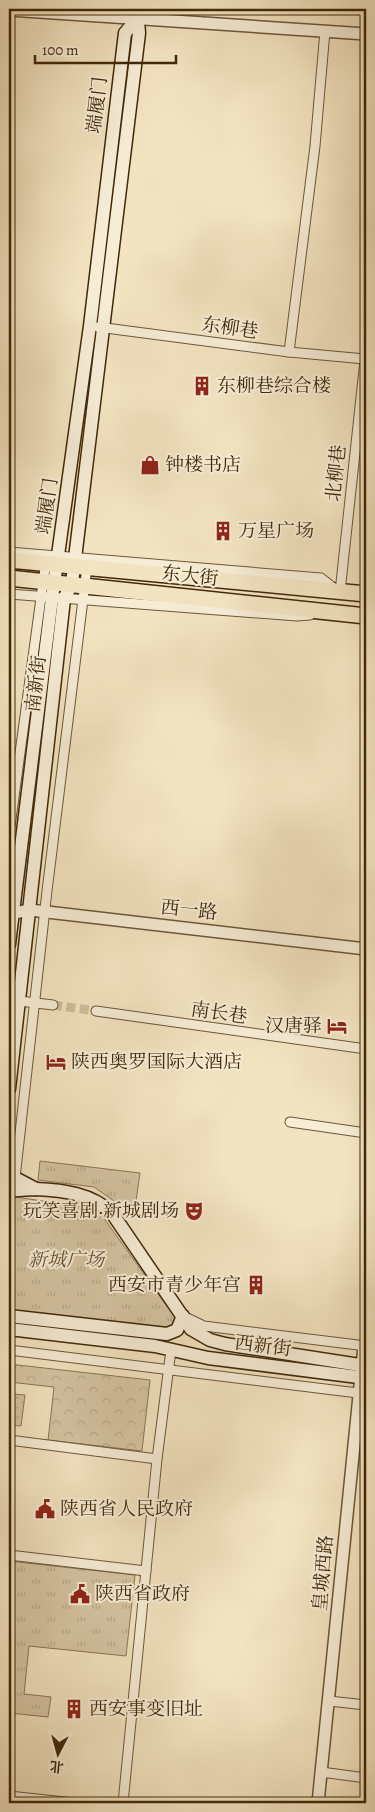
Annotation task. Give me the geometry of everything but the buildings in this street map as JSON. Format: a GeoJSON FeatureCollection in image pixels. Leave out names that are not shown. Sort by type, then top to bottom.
{"type":"FeatureCollection","features":[{"type":"Feature","properties":{"kind":"main road","name":"端履门"},"geometry":{"type":"LineString","coordinates":[[79,584],[96,326],[125,33],[137,14]]}},
{"type":"Feature","properties":{"kind":"main road","name":"端履门"},"geometry":{"type":"LineString","coordinates":[[49,582],[96,326]]}},
{"type":"Feature","properties":{"kind":"main road","name":"东大街"},"geometry":{"type":"LineString","coordinates":[[9,560],[81,562],[366,594]]}},
{"type":"Feature","properties":{"kind":"main road","name":"东大街"},"geometry":{"type":"LineString","coordinates":[[9,578],[366,616]]}},
{"type":"Feature","properties":{"kind":"main road","name":"南新街"},"geometry":{"type":"LineString","coordinates":[[9,1089],[30,910],[53,598],[49,582]]}},
{"type":"Feature","properties":{"kind":"main road","name":"南新街"},"geometry":{"type":"LineString","coordinates":[[53,598],[79,584]]}},
{"type":"Feature","properties":{"kind":"main road","name":"南新街"},"geometry":{"type":"LineString","coordinates":[[9,944],[10,914],[53,598]]}},
{"type":"Feature","properties":{"kind":"main road"},"geometry":{"type":"LineString","coordinates":[[12,1174],[36,1189]]}},
{"type":"Feature","properties":{"kind":"main road"},"geometry":{"type":"LineString","coordinates":[[9,1190],[36,1189]]}},
{"type":"Feature","properties":{"kind":"main road","name":"西新街"},"geometry":{"type":"LineString","coordinates":[[36,1189],[84,1195],[102,1204],[112,1213],[191,1329],[210,1340],[364,1372]]}},
{"type":"Feature","properties":{"kind":"main road"},"geometry":{"type":"LineString","coordinates":[[9,1316],[157,1340],[208,1358]]}},
{"type":"Feature","properties":{"kind":"main road"},"geometry":{"type":"LineString","coordinates":[[9,1329],[157,1340],[176,1331],[183,1316]]}},
{"type":"Feature","properties":{"kind":"main road","name":"西新街"},"geometry":{"type":"LineString","coordinates":[[157,1340],[171,1350],[208,1358],[364,1372]]}},
{"type":"Feature","properties":{"kind":"street"},"geometry":{"type":"LineString","coordinates":[[9,10],[137,14],[366,34]]}},
{"type":"Feature","properties":{"kind":"street"},"geometry":{"type":"LineString","coordinates":[[289,352],[315,146],[325,31]]}},
{"type":"Feature","properties":{"kind":"street","name":"东柳巷"},"geometry":{"type":"LineString","coordinates":[[96,326],[289,352],[366,355]]}},
{"type":"Feature","properties":{"kind":"street","name":"北柳巷"},"geometry":{"type":"LineString","coordinates":[[340,592],[366,355]]}},
{"type":"Feature","properties":{"kind":"street"},"geometry":{"type":"LineString","coordinates":[[9,552],[52,560]]}},
{"type":"Feature","properties":{"kind":"street"},"geometry":{"type":"LineString","coordinates":[[12,1174],[84,600],[79,584]]}},
{"type":"Feature","properties":{"kind":"street"},"geometry":{"type":"LineString","coordinates":[[9,594],[297,616],[339,613]]}},
{"type":"Feature","properties":{"kind":"street"},"geometry":{"type":"LineString","coordinates":[[9,834],[53,598]]}},
{"type":"Feature","properties":{"kind":"street","name":"西一路"},"geometry":{"type":"LineString","coordinates":[[10,914],[30,910],[366,949]]}},
{"type":"Feature","properties":{"kind":"street"},"geometry":{"type":"LineString","coordinates":[[18,1001],[53,1005]]}},
{"type":"Feature","properties":{"kind":"street","name":"南长巷"},"geometry":{"type":"LineString","coordinates":[[96,1011],[366,1049]]}},
{"type":"Feature","properties":{"kind":"street"},"geometry":{"type":"LineString","coordinates":[[290,1122],[366,1133]]}},
{"type":"Feature","properties":{"kind":"street"},"geometry":{"type":"LineString","coordinates":[[183,1316],[204,1326],[365,1346]]}},
{"type":"Feature","properties":{"kind":"street","name":"皇城西路"},"geometry":{"type":"LineString","coordinates":[[318,1803],[362,1394],[365,1346]]}},
{"type":"Feature","properties":{"kind":"street"},"geometry":{"type":"LineString","coordinates":[[9,1350],[362,1394]]}},
{"type":"Feature","properties":{"kind":"street"},"geometry":{"type":"LineString","coordinates":[[123,1803],[157,1459],[171,1350]]}},
{"type":"Feature","properties":{"kind":"street"},"geometry":{"type":"LineString","coordinates":[[9,1440],[157,1459]]}},
{"type":"Feature","properties":{"kind":"street"},"geometry":{"type":"LineString","coordinates":[[9,1555],[146,1571]]}},
{"type":"Feature","properties":{"kind":"street"},"geometry":{"type":"LineString","coordinates":[[329,1700],[366,1705]]}},
{"type":"Feature","properties":{"kind":"street"},"geometry":{"type":"LineString","coordinates":[[321,1772],[366,1778]]}},
{"type":"Feature","properties":{"kind":"street"},"geometry":{"type":"LineString","coordinates":[[9,1796],[20,1800],[74,1803]]}},
{"type":"Feature","properties":{"kind":"green space"},"geometry":{"type":"Polygon","coordinates":[[[40,1161],[140,1173],[134,1215],[94,1187],[38,1180],[40,1161]]]}},
{"type":"Feature","properties":{"kind":"green space","name":"新城广场"},"geometry":{"type":"Polygon","coordinates":[[[9,1196],[93,1209],[103,1217],[177,1320],[175,1328],[9,1310],[9,1196]]]}},
{"type":"Feature","properties":{"kind":"green space"},"geometry":{"type":"Polygon","coordinates":[[[9,1364],[150,1380],[142,1451],[48,1440],[54,1387],[9,1382],[9,1364]]]}},
{"type":"Feature","properties":{"kind":"green space"},"geometry":{"type":"Polygon","coordinates":[[[13,1394],[25,1395],[21,1426],[10,1425],[13,1394]]]}},
{"type":"Feature","properties":{"kind":"green space"},"geometry":{"type":"Polygon","coordinates":[[[9,1561],[135,1575],[126,1656],[29,1646],[24,1694],[51,1697],[48,1717],[9,1713],[9,1561]]]}},
{"type":"Feature","properties":{"kind":"tunnel"},"geometry":{"type":"LineString","coordinates":[[53,1005],[96,1011]]}},
{"type":"Feature","properties":{"kind":"place","name":"东柳巷综合楼"},"geometry":{"type":"Point","coordinates":[202,386]}},
{"type":"Feature","properties":{"kind":"place","name":"钟楼书店"},"geometry":{"type":"Point","coordinates":[150,465]}},
{"type":"Feature","properties":{"kind":"place","name":"万星广场"},"geometry":{"type":"Point","coordinates":[223,531]}},
{"type":"Feature","properties":{"kind":"place","name":"汉唐驿"},"geometry":{"type":"Point","coordinates":[337,1026]}},
{"type":"Feature","properties":{"kind":"place","name":"陕西奥罗国际大酒店"},"geometry":{"type":"Point","coordinates":[56,1062]}},
{"type":"Feature","properties":{"kind":"place","name":"玩笑喜剧·新城剧场"},"geometry":{"type":"Point","coordinates":[194,1211]}},
{"type":"Feature","properties":{"kind":"place","name":"西安市青少年宫"},"geometry":{"type":"Point","coordinates":[256,1285]}},
{"type":"Feature","properties":{"kind":"place","name":"陕西省人民政府"},"geometry":{"type":"Point","coordinates":[45,1509]}},
{"type":"Feature","properties":{"kind":"place","name":"陕西省政府"},"geometry":{"type":"Point","coordinates":[80,1594]}},
{"type":"Feature","properties":{"kind":"place","name":"西安事变旧址"},"geometry":{"type":"Point","coordinates":[74,1709]}}]}
